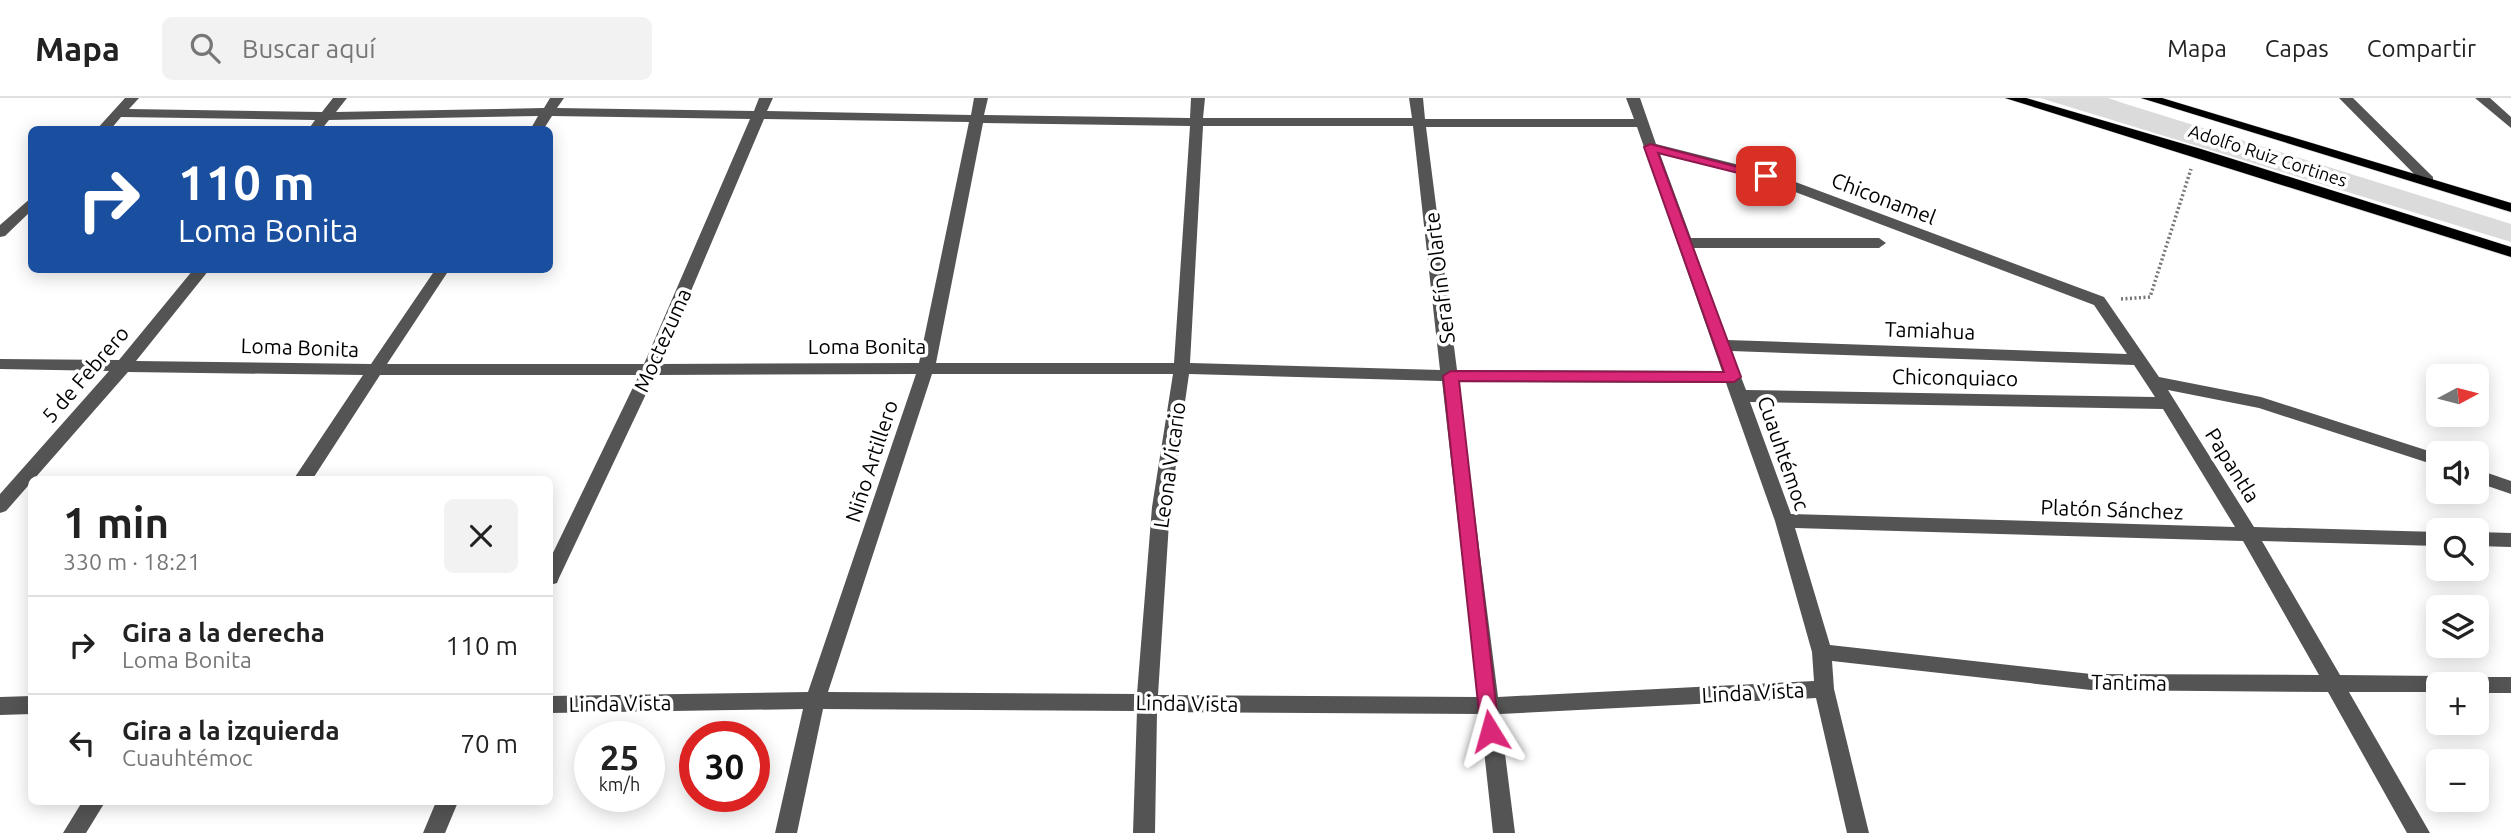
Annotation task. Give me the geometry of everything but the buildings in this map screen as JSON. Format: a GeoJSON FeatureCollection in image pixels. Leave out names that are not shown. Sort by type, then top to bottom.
{"type":"FeatureCollection","features":[{"type":"Feature","properties":{"kind":"main road","name":"Adolfo Ruiz Cortines"},"geometry":{"type":"LineString","coordinates":[[2012,98],[2196,152],[2511,253]]}},
{"type":"Feature","properties":{"kind":"main road","name":"Adolfo Ruiz Cortines"},"geometry":{"type":"LineString","coordinates":[[2148,98],[2428,180],[2511,208]]}},
{"type":"Feature","properties":{"kind":"street"},"geometry":{"type":"LineString","coordinates":[[106,126],[132,98]]}},
{"type":"Feature","properties":{"kind":"street"},"geometry":{"type":"LineString","coordinates":[[317,126],[340,98]]}},
{"type":"Feature","properties":{"kind":"street"},"geometry":{"type":"LineString","coordinates":[[539,126],[556,98]]}},
{"type":"Feature","properties":{"kind":"street","name":"Moctezuma"},"geometry":{"type":"LineString","coordinates":[[553,572],[650,368],[766,98]]}},
{"type":"Feature","properties":{"kind":"street","name":"Niño Artillero"},"geometry":{"type":"LineString","coordinates":[[786,833],[815,700],[927,366],[981,98]]}},
{"type":"Feature","properties":{"kind":"street","name":"Leona Vicario"},"geometry":{"type":"LineString","coordinates":[[1144,833],[1147,702],[1161,507],[1182,368],[1198,98]]}},
{"type":"Feature","properties":{"kind":"street","name":"Serafín Olarte"},"geometry":{"type":"LineString","coordinates":[[1416,98],[1451,376],[1486,706],[1504,833]]}},
{"type":"Feature","properties":{"kind":"street","name":"Cuauhtémoc"},"geometry":{"type":"LineString","coordinates":[[1633,98],[1784,521],[1822,652],[1824,689],[1858,833]]}},
{"type":"Feature","properties":{"kind":"street"},"geometry":{"type":"LineString","coordinates":[[2346,98],[2428,180]]}},
{"type":"Feature","properties":{"kind":"street"},"geometry":{"type":"LineString","coordinates":[[2483,98],[2511,124]]}},
{"type":"Feature","properties":{"kind":"street"},"geometry":{"type":"LineString","coordinates":[[118,113],[325,117],[548,112],[1197,122],[1641,123]]}},
{"type":"Feature","properties":{"kind":"street","name":"Chiconamel"},"geometry":{"type":"LineString","coordinates":[[1650,147],[1766,176],[2099,301]]}},
{"type":"Feature","properties":{"kind":"street"},"geometry":{"type":"LineString","coordinates":[[0,233],[28,205]]}},
{"type":"Feature","properties":{"kind":"street","name":"Chiconamel"},"geometry":{"type":"LineString","coordinates":[[1683,243],[1879,243]]}},
{"type":"Feature","properties":{"kind":"street","name":"5 de Febrero"},"geometry":{"type":"LineString","coordinates":[[0,506],[125,364],[199,273]]}},
{"type":"Feature","properties":{"kind":"street"},"geometry":{"type":"LineString","coordinates":[[306,476],[440,273]]}},
{"type":"Feature","properties":{"kind":"street","name":"Papantla"},"geometry":{"type":"LineString","coordinates":[[2099,301],[2168,403],[2250,536],[2419,833]]}},
{"type":"Feature","properties":{"kind":"street","name":"Tamiahua"},"geometry":{"type":"LineString","coordinates":[[1721,345],[2137,360]]}},
{"type":"Feature","properties":{"kind":"street","name":"Loma Bonita"},"geometry":{"type":"LineString","coordinates":[[0,364],[374,370],[927,366],[1182,368],[1451,376],[1734,377]]}},
{"type":"Feature","properties":{"kind":"street"},"geometry":{"type":"LineString","coordinates":[[2152,381],[2261,403],[2426,456]]}},
{"type":"Feature","properties":{"kind":"street","name":"Chiconquiaco"},"geometry":{"type":"LineString","coordinates":[[1741,396],[2168,403]]}},
{"type":"Feature","properties":{"kind":"street"},"geometry":{"type":"LineString","coordinates":[[2489,480],[2511,488]]}},
{"type":"Feature","properties":{"kind":"street","name":"Platón Sánchez"},"geometry":{"type":"LineString","coordinates":[[1784,521],[2426,539]]}},
{"type":"Feature","properties":{"kind":"street"},"geometry":{"type":"LineString","coordinates":[[2489,539],[2511,540]]}},
{"type":"Feature","properties":{"kind":"street","name":"Tantima"},"geometry":{"type":"LineString","coordinates":[[1822,652],[2091,682],[2426,684]]}},
{"type":"Feature","properties":{"kind":"street"},"geometry":{"type":"LineString","coordinates":[[2489,685],[2511,685]]}},
{"type":"Feature","properties":{"kind":"street","name":"Linda Vista"},"geometry":{"type":"LineString","coordinates":[[553,704],[815,700],[1486,706],[1824,689]]}},
{"type":"Feature","properties":{"kind":"street"},"geometry":{"type":"LineString","coordinates":[[0,706],[28,705]]}},
{"type":"Feature","properties":{"kind":"street"},"geometry":{"type":"LineString","coordinates":[[74,833],[92,805]]}},
{"type":"Feature","properties":{"kind":"street"},"geometry":{"type":"LineString","coordinates":[[434,833],[446,805]]}},
{"type":"Feature","properties":{"kind":"path"},"geometry":{"type":"LineString","coordinates":[[2099,301],[2150,297],[2196,152]]}},
{"type":"Feature","properties":{"kind":"shaded area"},"geometry":{"type":"Polygon","coordinates":[[[2040,98],[2108,98],[2511,224],[2511,242],[2040,98]]]}},
{"type":"Feature","properties":{"kind":"route"},"geometry":{"type":"LineString","coordinates":[[1490,731],[1451,376],[1734,377],[1650,147],[1766,176]]}}]}
